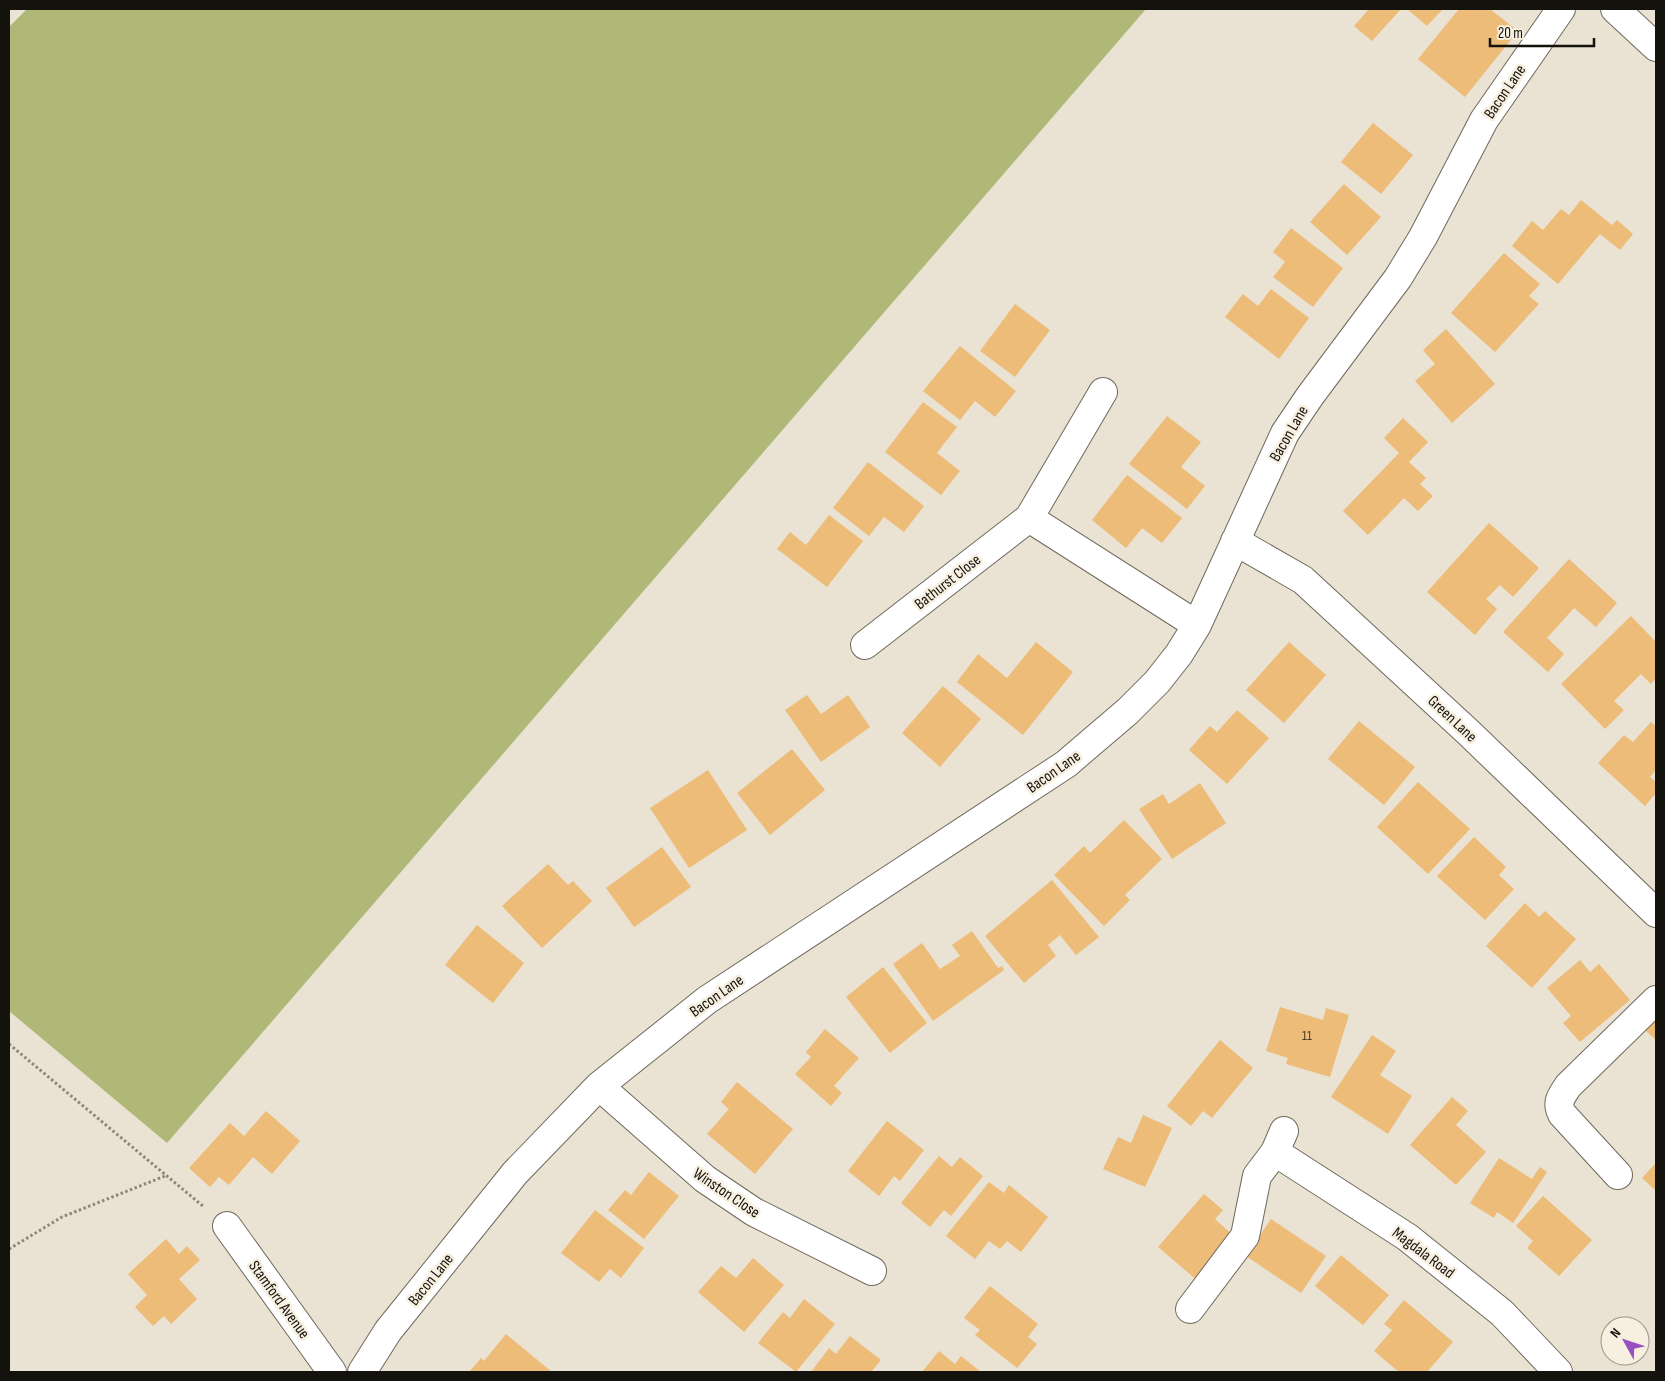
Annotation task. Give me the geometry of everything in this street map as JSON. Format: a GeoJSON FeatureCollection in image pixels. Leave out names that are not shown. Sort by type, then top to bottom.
{"type":"FeatureCollection","features":[{"type":"Feature","properties":{"kind":"street","name":"Bacon Lane"},"geometry":{"type":"LineString","coordinates":[[362,1372],[388,1331],[515,1173],[599,1086],[707,1000],[1066,764],[1128,711],[1157,682],[1180,654],[1196,625],[1285,433],[1310,396],[1398,278],[1423,237],[1484,120],[1561,9]]}},
{"type":"Feature","properties":{"kind":"street"},"geometry":{"type":"LineString","coordinates":[[1615,9],[1656,47]]}},
{"type":"Feature","properties":{"kind":"street","name":"Bathurst Close"},"geometry":{"type":"LineString","coordinates":[[865,645],[1029,518],[1103,392]]}},
{"type":"Feature","properties":{"kind":"street"},"geometry":{"type":"LineString","coordinates":[[1029,518],[1196,625]]}},
{"type":"Feature","properties":{"kind":"street","name":"Green Lane"},"geometry":{"type":"LineString","coordinates":[[1235,540],[1303,580],[1468,732],[1656,913]]}},
{"type":"Feature","properties":{"kind":"street"},"geometry":{"type":"LineString","coordinates":[[1618,1175],[1562,1114],[1558,1106],[1560,1098],[1573,1081],[1656,1000]]}},
{"type":"Feature","properties":{"kind":"street","name":"Winston Close"},"geometry":{"type":"LineString","coordinates":[[599,1086],[705,1179],[754,1212],[872,1270]]}},
{"type":"Feature","properties":{"kind":"street","name":"Magdala Road"},"geometry":{"type":"LineString","coordinates":[[1190,1309],[1245,1236],[1257,1176],[1279,1142],[1407,1237],[1502,1313],[1558,1372]]}},
{"type":"Feature","properties":{"kind":"street","name":"Stamford Avenue"},"geometry":{"type":"LineString","coordinates":[[227,1226],[332,1372]]}},
{"type":"Feature","properties":{"kind":"path"},"geometry":{"type":"LineString","coordinates":[[9,1044],[227,1226]]}},
{"type":"Feature","properties":{"kind":"path"},"geometry":{"type":"LineString","coordinates":[[9,1249],[62,1217],[166,1176]]}},
{"type":"Feature","properties":{"kind":"green space"},"geometry":{"type":"Polygon","coordinates":[[[27,9],[1146,9],[167,1143],[9,1011],[9,27],[27,9]]]}},
{"type":"Feature","properties":{"kind":"building"},"geometry":{"type":"Polygon","coordinates":[[[1369,9],[1401,9],[1372,41],[1354,26],[1369,9]]]}},
{"type":"Feature","properties":{"kind":"building"},"geometry":{"type":"Polygon","coordinates":[[[1407,9],[1443,9],[1427,26],[1407,9]]]}},
{"type":"Feature","properties":{"kind":"building"},"geometry":{"type":"Polygon","coordinates":[[[1459,9],[1490,9],[1518,31],[1465,97],[1418,59],[1459,9]]]}},
{"type":"Feature","properties":{"kind":"building"},"geometry":{"type":"Polygon","coordinates":[[[1373,123],[1413,155],[1381,194],[1341,162],[1373,123]]]}},
{"type":"Feature","properties":{"kind":"building"},"geometry":{"type":"Polygon","coordinates":[[[1344,184],[1381,217],[1347,255],[1310,222],[1344,184]]]}},
{"type":"Feature","properties":{"kind":"building"},"geometry":{"type":"Polygon","coordinates":[[[1581,200],[1612,225],[1617,220],[1633,234],[1620,250],[1600,234],[1558,284],[1512,246],[1532,221],[1543,230],[1561,209],[1569,215],[1581,200]]]}},
{"type":"Feature","properties":{"kind":"building"},"geometry":{"type":"Polygon","coordinates":[[[1291,228],[1343,268],[1313,307],[1273,277],[1285,262],[1273,252],[1291,228]]]}},
{"type":"Feature","properties":{"kind":"building"},"geometry":{"type":"Polygon","coordinates":[[[1504,253],[1540,284],[1529,296],[1539,304],[1495,352],[1451,313],[1504,253]]]}},
{"type":"Feature","properties":{"kind":"building"},"geometry":{"type":"Polygon","coordinates":[[[1271,289],[1309,318],[1279,359],[1225,317],[1243,294],[1258,306],[1271,289]]]}},
{"type":"Feature","properties":{"kind":"building"},"geometry":{"type":"Polygon","coordinates":[[[1015,304],[1050,330],[1015,377],[980,351],[1015,304]]]}},
{"type":"Feature","properties":{"kind":"building"},"geometry":{"type":"Polygon","coordinates":[[[1446,329],[1495,384],[1452,423],[1415,381],[1435,364],[1423,350],[1446,329]]]}},
{"type":"Feature","properties":{"kind":"building"},"geometry":{"type":"Polygon","coordinates":[[[960,346],[1016,391],[995,417],[975,401],[960,420],[923,391],[960,346]]]}},
{"type":"Feature","properties":{"kind":"building"},"geometry":{"type":"Polygon","coordinates":[[[923,402],[957,427],[937,453],[960,471],[941,495],[885,452],[923,402]]]}},
{"type":"Feature","properties":{"kind":"building"},"geometry":{"type":"Polygon","coordinates":[[[1167,416],[1201,442],[1181,467],[1205,486],[1187,509],[1129,464],[1167,416]]]}},
{"type":"Feature","properties":{"kind":"building"},"geometry":{"type":"Polygon","coordinates":[[[1403,418],[1428,442],[1409,462],[1426,478],[1420,484],[1433,496],[1418,511],[1404,498],[1368,535],[1343,511],[1399,453],[1384,438],[1403,418]]]}},
{"type":"Feature","properties":{"kind":"building"},"geometry":{"type":"Polygon","coordinates":[[[868,462],[924,506],[904,532],[884,517],[869,536],[833,508],[868,462]]]}},
{"type":"Feature","properties":{"kind":"building"},"geometry":{"type":"Polygon","coordinates":[[[1127,475],[1182,518],[1162,543],[1142,528],[1126,548],[1092,520],[1127,475]]]}},
{"type":"Feature","properties":{"kind":"building"},"geometry":{"type":"Polygon","coordinates":[[[829,515],[863,541],[827,587],[777,549],[790,532],[806,545],[829,515]]]}},
{"type":"Feature","properties":{"kind":"building"},"geometry":{"type":"Polygon","coordinates":[[[1489,523],[1539,568],[1513,597],[1500,585],[1486,599],[1497,609],[1475,635],[1427,592],[1489,523]]]}},
{"type":"Feature","properties":{"kind":"building"},"geometry":{"type":"Polygon","coordinates":[[[1569,559],[1617,603],[1596,627],[1574,608],[1547,638],[1564,654],[1548,672],[1503,632],[1569,559]]]}},
{"type":"Feature","properties":{"kind":"building"},"geometry":{"type":"Polygon","coordinates":[[[1631,616],[1656,642],[1656,678],[1651,684],[1641,674],[1614,701],[1624,710],[1605,729],[1561,684],[1631,616]]]}},
{"type":"Feature","properties":{"kind":"building"},"geometry":{"type":"Polygon","coordinates":[[[1036,642],[1073,672],[1023,735],[957,682],[978,654],[1007,678],[1036,642]]]}},
{"type":"Feature","properties":{"kind":"building"},"geometry":{"type":"Polygon","coordinates":[[[1289,642],[1326,675],[1284,723],[1246,690],[1289,642]]]}},
{"type":"Feature","properties":{"kind":"building"},"geometry":{"type":"Polygon","coordinates":[[[943,686],[981,719],[940,767],[902,733],[943,686]]]}},
{"type":"Feature","properties":{"kind":"building"},"geometry":{"type":"Polygon","coordinates":[[[807,695],[821,714],[848,695],[870,727],[821,762],[785,710],[807,695]]]}},
{"type":"Feature","properties":{"kind":"building"},"geometry":{"type":"Polygon","coordinates":[[[1237,710],[1269,738],[1227,784],[1189,750],[1210,726],[1217,732],[1237,710]]]}},
{"type":"Feature","properties":{"kind":"building"},"geometry":{"type":"Polygon","coordinates":[[[1359,721],[1415,767],[1384,805],[1328,759],[1359,721]]]}},
{"type":"Feature","properties":{"kind":"building"},"geometry":{"type":"Polygon","coordinates":[[[1651,722],[1656,726],[1656,770],[1650,777],[1656,782],[1656,793],[1645,806],[1598,763],[1624,735],[1633,742],[1651,722]]]}},
{"type":"Feature","properties":{"kind":"building"},"geometry":{"type":"Polygon","coordinates":[[[792,749],[825,790],[770,835],[737,793],[792,749]]]}},
{"type":"Feature","properties":{"kind":"building"},"geometry":{"type":"Polygon","coordinates":[[[708,770],[747,830],[689,868],[650,808],[708,770]]]}},
{"type":"Feature","properties":{"kind":"building"},"geometry":{"type":"Polygon","coordinates":[[[1418,782],[1470,829],[1428,874],[1377,827],[1418,782]]]}},
{"type":"Feature","properties":{"kind":"building"},"geometry":{"type":"Polygon","coordinates":[[[1200,783],[1226,823],[1172,859],[1139,809],[1163,794],[1169,804],[1200,783]]]}},
{"type":"Feature","properties":{"kind":"building"},"geometry":{"type":"Polygon","coordinates":[[[1124,820],[1162,859],[1125,895],[1130,900],[1104,926],[1054,875],[1084,846],[1090,853],[1124,820]]]}},
{"type":"Feature","properties":{"kind":"building"},"geometry":{"type":"Polygon","coordinates":[[[1474,837],[1506,867],[1499,875],[1514,889],[1485,920],[1437,876],[1474,837]]]}},
{"type":"Feature","properties":{"kind":"building"},"geometry":{"type":"Polygon","coordinates":[[[662,847],[691,887],[634,927],[606,888],[662,847]]]}},
{"type":"Feature","properties":{"kind":"building"},"geometry":{"type":"Polygon","coordinates":[[[548,864],[568,885],[573,881],[592,901],[542,948],[502,906],[548,864]]]}},
{"type":"Feature","properties":{"kind":"building"},"geometry":{"type":"Polygon","coordinates":[[[1052,880],[1099,937],[1076,955],[1060,935],[1048,945],[1056,956],[1024,983],[985,936],[1052,880]]]}},
{"type":"Feature","properties":{"kind":"building"},"geometry":{"type":"Polygon","coordinates":[[[1525,903],[1539,917],[1545,911],[1576,939],[1532,988],[1486,946],[1525,903]]]}},
{"type":"Feature","properties":{"kind":"building"},"geometry":{"type":"Polygon","coordinates":[[[477,925],[524,963],[493,1003],[445,965],[477,925]]]}},
{"type":"Feature","properties":{"kind":"building"},"geometry":{"type":"Polygon","coordinates":[[[972,931],[998,968],[1002,966],[1004,970],[933,1021],[893,964],[922,943],[940,969],[960,956],[952,945],[972,931]]]}},
{"type":"Feature","properties":{"kind":"building"},"geometry":{"type":"Polygon","coordinates":[[[1580,960],[1590,972],[1599,964],[1630,1000],[1580,1042],[1563,1023],[1571,1016],[1547,988],[1580,960]]]}},
{"type":"Feature","properties":{"kind":"building"},"geometry":{"type":"Polygon","coordinates":[[[883,967],[927,1023],[890,1053],[846,997],[883,967]]]}},
{"type":"Feature","properties":{"kind":"building"},"geometry":{"type":"Polygon","coordinates":[[[1280,1007],[1323,1020],[1326,1008],[1349,1015],[1330,1077],[1286,1064],[1288,1058],[1266,1051],[1280,1007]]]}},
{"type":"Feature","properties":{"kind":"building"},"geometry":{"type":"Polygon","coordinates":[[[1656,1015],[1656,1040],[1644,1029],[1656,1015]]]}},
{"type":"Feature","properties":{"kind":"building"},"geometry":{"type":"Polygon","coordinates":[[[825,1029],[859,1058],[834,1086],[842,1093],[831,1106],[795,1074],[811,1057],[806,1052],[825,1029]]]}},
{"type":"Feature","properties":{"kind":"building"},"geometry":{"type":"Polygon","coordinates":[[[1372,1035],[1396,1051],[1380,1075],[1412,1096],[1388,1134],[1331,1097],[1372,1035]]]}},
{"type":"Feature","properties":{"kind":"building"},"geometry":{"type":"Polygon","coordinates":[[[1220,1040],[1253,1068],[1212,1118],[1203,1111],[1191,1126],[1167,1106],[1220,1040]]]}},
{"type":"Feature","properties":{"kind":"building"},"geometry":{"type":"Polygon","coordinates":[[[737,1082],[793,1129],[755,1174],[707,1134],[729,1109],[721,1102],[737,1082]]]}},
{"type":"Feature","properties":{"kind":"building"},"geometry":{"type":"Polygon","coordinates":[[[1452,1097],[1468,1111],[1456,1125],[1486,1152],[1456,1185],[1410,1145],[1452,1097]]]}},
{"type":"Feature","properties":{"kind":"building"},"geometry":{"type":"Polygon","coordinates":[[[266,1111],[300,1141],[272,1174],[253,1157],[229,1185],[219,1177],[210,1187],[189,1168],[230,1123],[244,1136],[266,1111]]]}},
{"type":"Feature","properties":{"kind":"building"},"geometry":{"type":"Polygon","coordinates":[[[1143,1115],[1172,1128],[1145,1187],[1103,1169],[1118,1137],[1131,1143],[1143,1115]]]}},
{"type":"Feature","properties":{"kind":"building"},"geometry":{"type":"Polygon","coordinates":[[[887,1121],[924,1150],[900,1181],[894,1176],[879,1196],[848,1171],[887,1121]]]}},
{"type":"Feature","properties":{"kind":"building"},"geometry":{"type":"Polygon","coordinates":[[[939,1156],[952,1167],[960,1157],[983,1176],[951,1216],[944,1210],[930,1227],[901,1203],[939,1156]]]}},
{"type":"Feature","properties":{"kind":"building"},"geometry":{"type":"Polygon","coordinates":[[[1499,1158],[1532,1179],[1540,1167],[1547,1172],[1513,1223],[1497,1212],[1494,1218],[1470,1203],[1499,1158]]]}},
{"type":"Feature","properties":{"kind":"building"},"geometry":{"type":"Polygon","coordinates":[[[1656,1163],[1656,1191],[1642,1178],[1656,1163]]]}},
{"type":"Feature","properties":{"kind":"building"},"geometry":{"type":"Polygon","coordinates":[[[649,1172],[679,1196],[644,1239],[608,1210],[625,1190],[631,1195],[649,1172]]]}},
{"type":"Feature","properties":{"kind":"building"},"geometry":{"type":"Polygon","coordinates":[[[989,1182],[1004,1193],[1009,1185],[1048,1217],[1021,1252],[1007,1241],[1000,1249],[989,1241],[975,1259],[946,1236],[989,1182]]]}},
{"type":"Feature","properties":{"kind":"building"},"geometry":{"type":"Polygon","coordinates":[[[1204,1194],[1223,1210],[1215,1219],[1237,1239],[1199,1282],[1158,1247],[1204,1194]]]}},
{"type":"Feature","properties":{"kind":"building"},"geometry":{"type":"Polygon","coordinates":[[[1543,1196],[1592,1240],[1559,1276],[1527,1248],[1533,1241],[1516,1226],[1543,1196]]]}},
{"type":"Feature","properties":{"kind":"building"},"geometry":{"type":"Polygon","coordinates":[[[595,1210],[644,1248],[621,1278],[610,1269],[599,1282],[561,1253],[595,1210]]]}},
{"type":"Feature","properties":{"kind":"building"},"geometry":{"type":"Polygon","coordinates":[[[1271,1219],[1326,1256],[1301,1293],[1246,1256],[1271,1219]]]}},
{"type":"Feature","properties":{"kind":"building"},"geometry":{"type":"Polygon","coordinates":[[[166,1239],[179,1254],[187,1246],[200,1260],[179,1279],[197,1299],[171,1324],[164,1316],[153,1326],[135,1307],[147,1295],[128,1274],[166,1239]]]}},
{"type":"Feature","properties":{"kind":"building"},"geometry":{"type":"Polygon","coordinates":[[[1341,1255],[1389,1295],[1363,1325],[1315,1286],[1341,1255]]]}},
{"type":"Feature","properties":{"kind":"building"},"geometry":{"type":"Polygon","coordinates":[[[753,1258],[784,1285],[744,1332],[698,1292],[721,1266],[736,1278],[753,1258]]]}},
{"type":"Feature","properties":{"kind":"building"},"geometry":{"type":"Polygon","coordinates":[[[990,1286],[1038,1324],[1028,1337],[1037,1344],[1017,1368],[975,1335],[980,1330],[964,1318],[990,1286]]]}},
{"type":"Feature","properties":{"kind":"building"},"geometry":{"type":"Polygon","coordinates":[[[804,1299],[835,1324],[796,1372],[758,1343],[783,1312],[790,1318],[804,1299]]]}},
{"type":"Feature","properties":{"kind":"building"},"geometry":{"type":"Polygon","coordinates":[[[1404,1300],[1453,1342],[1427,1372],[1399,1372],[1374,1351],[1392,1330],[1384,1324],[1404,1300]]]}},
{"type":"Feature","properties":{"kind":"building"},"geometry":{"type":"Polygon","coordinates":[[[506,1334],[552,1372],[469,1372],[481,1358],[484,1361],[506,1334]]]}},
{"type":"Feature","properties":{"kind":"building"},"geometry":{"type":"Polygon","coordinates":[[[850,1336],[881,1360],[871,1372],[811,1372],[829,1348],[836,1354],[850,1336]]]}},
{"type":"Feature","properties":{"kind":"building"},"geometry":{"type":"Polygon","coordinates":[[[939,1351],[955,1364],[961,1356],[981,1372],[922,1372],[939,1351]]]}}]}
